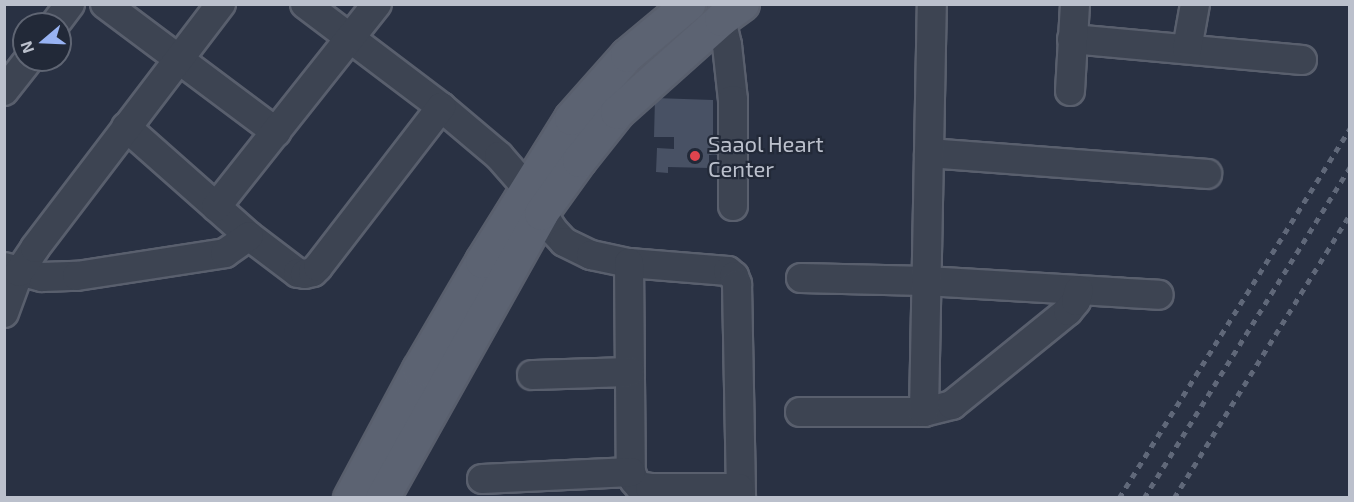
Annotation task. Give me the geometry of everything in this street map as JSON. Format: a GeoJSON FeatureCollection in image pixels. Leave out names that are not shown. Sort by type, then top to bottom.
{"type":"FeatureCollection","features":[{"type":"Feature","properties":{"kind":"main road"},"geometry":{"type":"LineString","coordinates":[[381,498],[534,200],[571,118],[627,55],[685,6]]}},
{"type":"Feature","properties":{"kind":"main road"},"geometry":{"type":"LineString","coordinates":[[350,498],[419,369],[534,200],[617,112],[732,12]]}},
{"type":"Feature","properties":{"kind":"street"},"geometry":{"type":"LineString","coordinates":[[105,4],[276,132]]}},
{"type":"Feature","properties":{"kind":"street"},"geometry":{"type":"LineString","coordinates":[[4,313],[12,269],[221,4]]}},
{"type":"Feature","properties":{"kind":"street"},"geometry":{"type":"LineString","coordinates":[[305,4],[441,108],[499,156],[564,242],[576,249],[629,263],[716,270],[728,272],[734,276],[740,493],[639,486],[631,472],[629,263]]}},
{"type":"Feature","properties":{"kind":"street"},"geometry":{"type":"LineString","coordinates":[[216,207],[377,4]]}},
{"type":"Feature","properties":{"kind":"street"},"geometry":{"type":"LineString","coordinates":[[924,412],[932,4]]}},
{"type":"Feature","properties":{"kind":"street"},"geometry":{"type":"LineString","coordinates":[[1070,91],[1075,4]]}},
{"type":"Feature","properties":{"kind":"street"},"geometry":{"type":"LineString","coordinates":[[1187,49],[1195,4]]}},
{"type":"Feature","properties":{"kind":"street"},"geometry":{"type":"LineString","coordinates":[[732,12],[730,62],[733,100],[733,206]]}},
{"type":"Feature","properties":{"kind":"street"},"geometry":{"type":"LineString","coordinates":[[1072,39],[1302,60]]}},
{"type":"Feature","properties":{"kind":"street"},"geometry":{"type":"LineString","coordinates":[[4,91],[19,72]]}},
{"type":"Feature","properties":{"kind":"street"},"geometry":{"type":"LineString","coordinates":[[126,127],[249,236],[298,273],[313,272],[441,108]]}},
{"type":"Feature","properties":{"kind":"street"},"geometry":{"type":"LineString","coordinates":[[929,153],[1207,174]]}},
{"type":"Feature","properties":{"kind":"street"},"geometry":{"type":"LineString","coordinates":[[12,269],[58,278],[211,257],[236,248],[249,236]]}},
{"type":"Feature","properties":{"kind":"street"},"geometry":{"type":"LineString","coordinates":[[801,278],[926,281],[1160,294]]}},
{"type":"Feature","properties":{"kind":"street"},"geometry":{"type":"LineString","coordinates":[[800,412],[924,412],[952,405],[1068,311],[1076,301],[1079,290]]}},
{"type":"Feature","properties":{"kind":"street"},"geometry":{"type":"LineString","coordinates":[[532,375],[630,372]]}},
{"type":"Feature","properties":{"kind":"street"},"geometry":{"type":"LineString","coordinates":[[482,479],[631,472]]}},
{"type":"Feature","properties":{"kind":"building"},"geometry":{"type":"Polygon","coordinates":[[[655,98],[713,100],[713,139],[718,139],[718,155],[709,155],[709,168],[668,167],[668,173],[656,172],[657,148],[674,149],[674,137],[654,137],[655,98]]]}},
{"type":"Feature","properties":{"kind":"railway"},"geometry":{"type":"LineString","coordinates":[[1119,498],[1350,128]]}},
{"type":"Feature","properties":{"kind":"railway"},"geometry":{"type":"LineString","coordinates":[[1144,498],[1350,167]]}},
{"type":"Feature","properties":{"kind":"railway"},"geometry":{"type":"LineString","coordinates":[[1174,498],[1350,214]]}},
{"type":"Feature","properties":{"kind":"place","name":"Saaol Heart Center"},"geometry":{"type":"Point","coordinates":[695,156]}}]}
